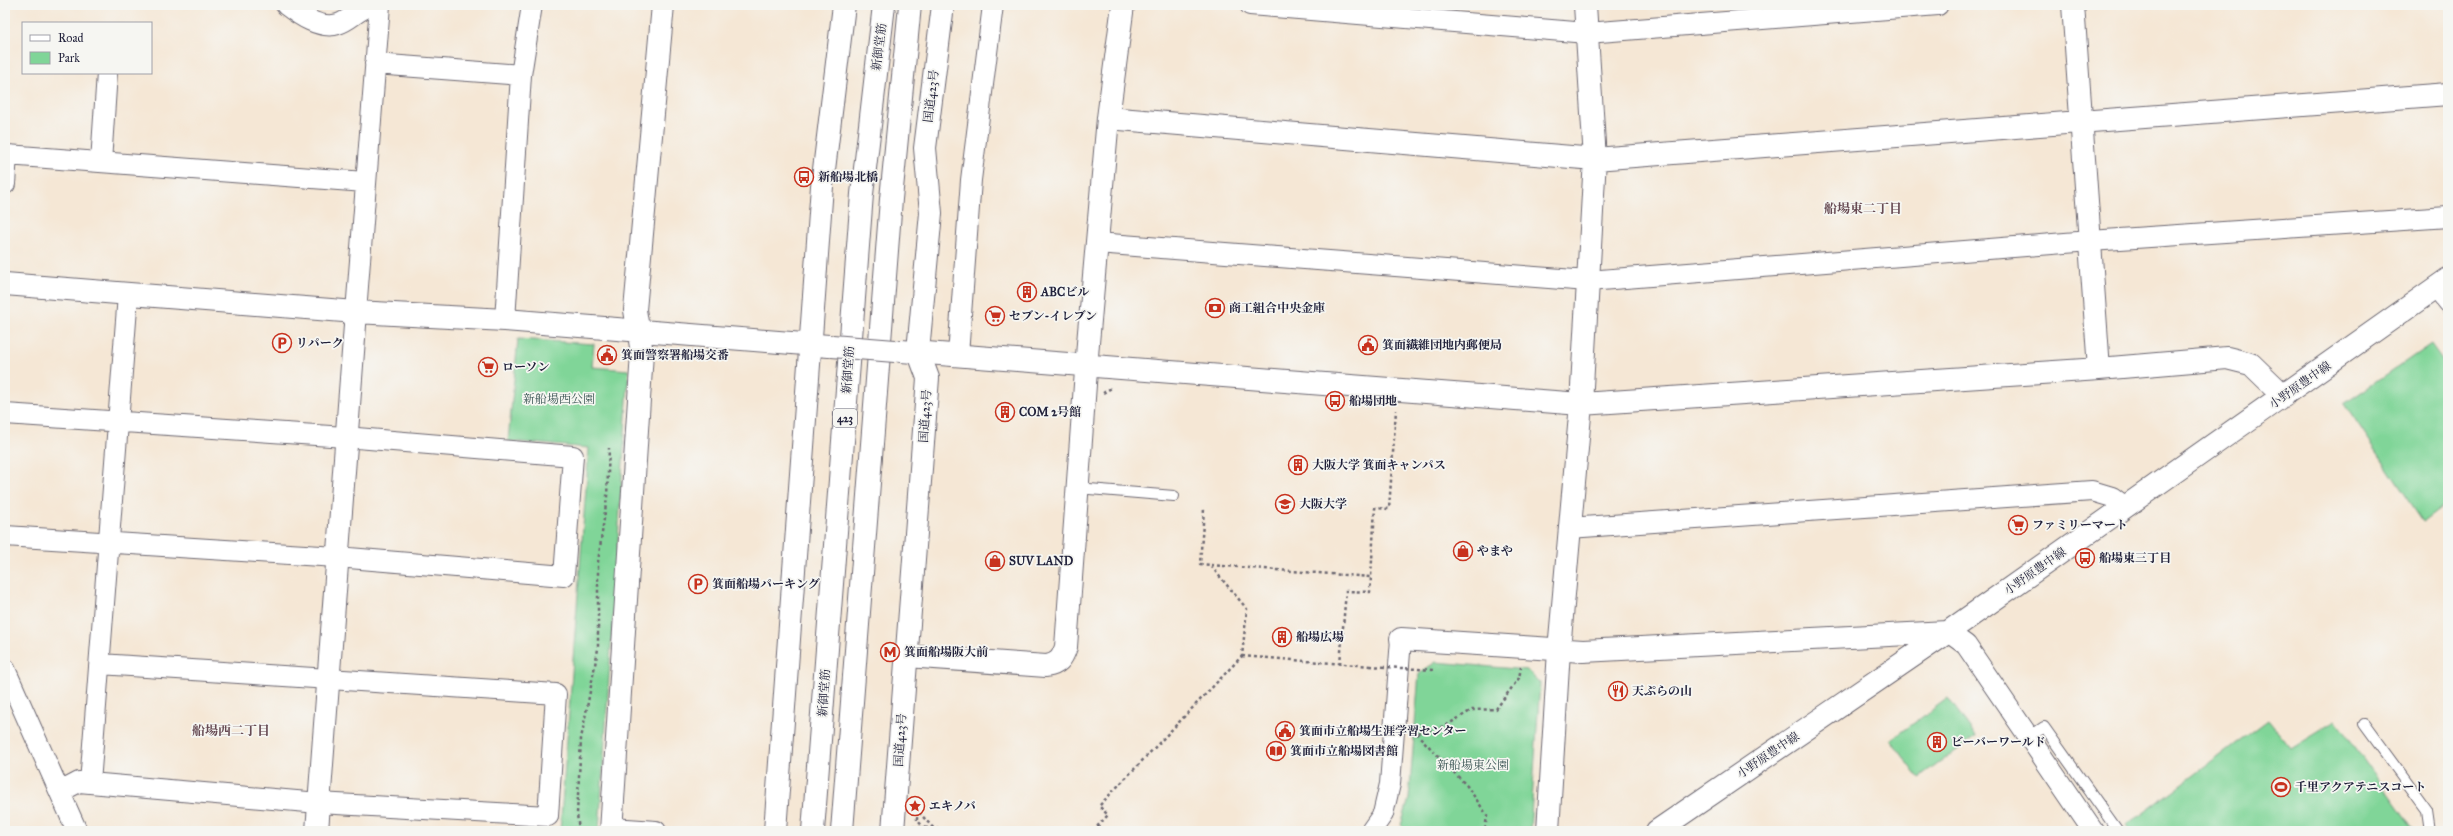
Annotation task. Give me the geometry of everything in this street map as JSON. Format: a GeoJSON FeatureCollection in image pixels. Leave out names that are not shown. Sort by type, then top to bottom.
{"type":"FeatureCollection","features":[{"type":"Feature","properties":{"kind":"main road"},"geometry":{"type":"LineString","coordinates":[[612,829],[642,353],[637,332],[635,310],[663,5]]}},
{"type":"Feature","properties":{"kind":"main road"},"geometry":{"type":"LineString","coordinates":[[775,831],[822,345],[822,186],[844,5]]}},
{"type":"Feature","properties":{"kind":"main road","name":"新御堂筋"},"geometry":{"type":"LineString","coordinates":[[813,831],[862,194],[884,5]]}},
{"type":"Feature","properties":{"kind":"main road","name":"423"},"geometry":{"type":"LineString","coordinates":[[842,831],[891,199],[910,5]]}},
{"type":"Feature","properties":{"kind":"main road","name":"国道423号"},"geometry":{"type":"LineString","coordinates":[[899,829],[907,656],[928,378],[918,351],[931,212],[924,148],[943,5]]}},
{"type":"Feature","properties":{"kind":"main road"},"geometry":{"type":"LineString","coordinates":[[907,656],[1046,666],[1055,665],[1062,658],[1066,647],[1077,488],[1108,118],[1123,5]]}},
{"type":"Feature","properties":{"kind":"main road"},"geometry":{"type":"LineString","coordinates":[[1548,831],[1559,650],[1581,404],[1595,160],[1585,5]]}},
{"type":"Feature","properties":{"kind":"main road"},"geometry":{"type":"LineString","coordinates":[[2073,5],[2099,369]]}},
{"type":"Feature","properties":{"kind":"main road"},"geometry":{"type":"LineString","coordinates":[[1108,118],[1595,160],[2448,94]]}},
{"type":"Feature","properties":{"kind":"main road"},"geometry":{"type":"LineString","coordinates":[[5,284],[356,312],[505,320],[637,332],[895,351],[918,351],[1087,366],[1581,404],[2099,369],[2227,358],[2251,364],[2284,396]]}},
{"type":"Feature","properties":{"kind":"main road","name":"小野原豊中線"},"geometry":{"type":"LineString","coordinates":[[1657,831],[1948,632],[2284,396],[2444,290]]}},
{"type":"Feature","properties":{"kind":"main road"},"geometry":{"type":"LineString","coordinates":[[317,831],[345,437],[356,312]]}},
{"type":"Feature","properties":{"kind":"main road"},"geometry":{"type":"LineString","coordinates":[[1401,639],[1583,651],[1948,632]]}},
{"type":"Feature","properties":{"kind":"street"},"geometry":{"type":"LineString","coordinates":[[286,5],[299,14],[324,25],[338,24],[366,6],[373,5]]}},
{"type":"Feature","properties":{"kind":"street"},"geometry":{"type":"LineString","coordinates":[[356,312],[380,5]]}},
{"type":"Feature","properties":{"kind":"street"},"geometry":{"type":"LineString","coordinates":[[505,320],[521,75],[532,5]]}},
{"type":"Feature","properties":{"kind":"street"},"geometry":{"type":"LineString","coordinates":[[958,355],[971,180],[994,5]]}},
{"type":"Feature","properties":{"kind":"street"},"geometry":{"type":"LineString","coordinates":[[1250,5],[1587,33],[1938,5]]}},
{"type":"Feature","properties":{"kind":"street"},"geometry":{"type":"LineString","coordinates":[[375,64],[521,75]]}},
{"type":"Feature","properties":{"kind":"street"},"geometry":{"type":"LineString","coordinates":[[101,162],[107,74]]}},
{"type":"Feature","properties":{"kind":"street"},"geometry":{"type":"LineString","coordinates":[[5,184],[7,156],[365,182]]}},
{"type":"Feature","properties":{"kind":"street"},"geometry":{"type":"LineString","coordinates":[[1097,243],[1588,281],[2090,241],[2448,217]]}},
{"type":"Feature","properties":{"kind":"street"},"geometry":{"type":"LineString","coordinates":[[90,783],[128,295]]}},
{"type":"Feature","properties":{"kind":"street"},"geometry":{"type":"LineString","coordinates":[[5,414],[117,423],[345,437],[573,456],[564,576],[336,558],[5,536]]}},
{"type":"Feature","properties":{"kind":"street"},"geometry":{"type":"LineString","coordinates":[[1569,528],[2092,491],[2112,498],[2125,508]]}},
{"type":"Feature","properties":{"kind":"street"},"geometry":{"type":"LineString","coordinates":[[1948,632],[1966,645],[2093,831]]}},
{"type":"Feature","properties":{"kind":"street"},"geometry":{"type":"LineString","coordinates":[[1371,831],[1383,814],[1390,784],[1401,639]]}},
{"type":"Feature","properties":{"kind":"street"},"geometry":{"type":"LineString","coordinates":[[60,792],[79,782],[319,803],[548,816],[556,694],[100,664]]}},
{"type":"Feature","properties":{"kind":"street"},"geometry":{"type":"LineString","coordinates":[[5,669],[77,831]]}},
{"type":"Feature","properties":{"kind":"street"},"geometry":{"type":"LineString","coordinates":[[612,829],[656,831]]}},
{"type":"Feature","properties":{"kind":"lane"},"geometry":{"type":"LineString","coordinates":[[1077,488],[1174,496]]}},
{"type":"Feature","properties":{"kind":"lane"},"geometry":{"type":"LineString","coordinates":[[2364,724],[2427,810],[2430,831]]}},
{"type":"Feature","properties":{"kind":"lane"},"geometry":{"type":"LineString","coordinates":[[2029,737],[2044,727],[2118,831]]}},
{"type":"Feature","properties":{"kind":"path"},"geometry":{"type":"LineString","coordinates":[[1102,394],[1115,386]]}},
{"type":"Feature","properties":{"kind":"path"},"geometry":{"type":"LineString","coordinates":[[1340,664],[1346,591],[1370,592],[1375,508],[1389,509],[1396,409]]}},
{"type":"Feature","properties":{"kind":"path"},"geometry":{"type":"LineString","coordinates":[[579,831],[577,814],[582,739],[598,649],[598,562],[607,498],[609,448]]}},
{"type":"Feature","properties":{"kind":"path"},"geometry":{"type":"LineString","coordinates":[[1204,509],[1200,564],[1371,577]]}},
{"type":"Feature","properties":{"kind":"path"},"geometry":{"type":"LineString","coordinates":[[1093,831],[1108,816],[1099,806],[1242,656],[1247,609],[1210,565]]}},
{"type":"Feature","properties":{"kind":"path"},"geometry":{"type":"LineString","coordinates":[[1242,656],[1433,670]]}},
{"type":"Feature","properties":{"kind":"path"},"geometry":{"type":"LineString","coordinates":[[1410,731],[1417,733],[1445,726],[1472,710],[1496,709],[1519,678],[1522,665]]}},
{"type":"Feature","properties":{"kind":"path"},"geometry":{"type":"LineString","coordinates":[[1417,733],[1467,786],[1487,816],[1485,831]]}},
{"type":"Feature","properties":{"kind":"path"},"geometry":{"type":"LineString","coordinates":[[917,811],[917,820],[927,831]]}},
{"type":"Feature","properties":{"kind":"path"},"geometry":{"type":"LineString","coordinates":[[929,823],[936,831]]}},
{"type":"Feature","properties":{"kind":"path"},"geometry":{"type":"LineString","coordinates":[[899,829],[968,831]]}},
{"type":"Feature","properties":{"kind":"green space","name":"新船場西公園"},"geometry":{"type":"Polygon","coordinates":[[[518,339],[594,344],[592,367],[629,370],[599,831],[560,831],[589,448],[508,441],[518,339]]]}},
{"type":"Feature","properties":{"kind":"green space"},"geometry":{"type":"Polygon","coordinates":[[[2431,344],[2448,368],[2448,502],[2423,521],[2344,404],[2431,344]]]}},
{"type":"Feature","properties":{"kind":"green space","name":"新船場東公園"},"geometry":{"type":"Polygon","coordinates":[[[1436,662],[1527,670],[1540,683],[1530,831],[1407,831],[1401,825],[1409,799],[1419,673],[1436,662]]]}},
{"type":"Feature","properties":{"kind":"green space"},"geometry":{"type":"Polygon","coordinates":[[[1948,698],[1976,736],[1919,778],[1891,740],[1948,698]]]}},
{"type":"Feature","properties":{"kind":"green space","name":"千里アクアテニスコート"},"geometry":{"type":"Polygon","coordinates":[[[2268,720],[2291,748],[2336,720],[2415,831],[2130,831],[2126,826],[2268,720]]]}},
{"type":"Feature","properties":{"kind":"place","name":"新船場北橋"},"geometry":{"type":"Point","coordinates":[804,177]}},
{"type":"Feature","properties":{"kind":"place","name":"ABCビル"},"geometry":{"type":"Point","coordinates":[1027,292]}},
{"type":"Feature","properties":{"kind":"place","name":"商工組合中央金庫"},"geometry":{"type":"Point","coordinates":[1215,308]}},
{"type":"Feature","properties":{"kind":"place","name":"セブン-イレブン"},"geometry":{"type":"Point","coordinates":[995,316]}},
{"type":"Feature","properties":{"kind":"place","name":"リパーク"},"geometry":{"type":"Point","coordinates":[282,343]}},
{"type":"Feature","properties":{"kind":"place","name":"箕面繊維団地内郵便局"},"geometry":{"type":"Point","coordinates":[1368,345]}},
{"type":"Feature","properties":{"kind":"place","name":"箕面警察署船場交番"},"geometry":{"type":"Point","coordinates":[607,355]}},
{"type":"Feature","properties":{"kind":"place","name":"ローソン"},"geometry":{"type":"Point","coordinates":[488,367]}},
{"type":"Feature","properties":{"kind":"place","name":"船場団地"},"geometry":{"type":"Point","coordinates":[1335,401]}},
{"type":"Feature","properties":{"kind":"place","name":"COM 2号館"},"geometry":{"type":"Point","coordinates":[1005,412]}},
{"type":"Feature","properties":{"kind":"place","name":"大阪大学 箕面キャンパス"},"geometry":{"type":"Point","coordinates":[1298,465]}},
{"type":"Feature","properties":{"kind":"place","name":"大阪大学"},"geometry":{"type":"Point","coordinates":[1285,504]}},
{"type":"Feature","properties":{"kind":"place","name":"ファミリーマート"},"geometry":{"type":"Point","coordinates":[2018,525]}},
{"type":"Feature","properties":{"kind":"place","name":"やまや"},"geometry":{"type":"Point","coordinates":[1463,551]}},
{"type":"Feature","properties":{"kind":"place","name":"船場東三丁目"},"geometry":{"type":"Point","coordinates":[2085,558]}},
{"type":"Feature","properties":{"kind":"place","name":"SUV LAND"},"geometry":{"type":"Point","coordinates":[995,561]}},
{"type":"Feature","properties":{"kind":"place","name":"箕面船場パーキング"},"geometry":{"type":"Point","coordinates":[698,584]}},
{"type":"Feature","properties":{"kind":"place","name":"船場広場"},"geometry":{"type":"Point","coordinates":[1282,637]}},
{"type":"Feature","properties":{"kind":"place","name":"箕面船場阪大前"},"geometry":{"type":"Point","coordinates":[890,652]}},
{"type":"Feature","properties":{"kind":"place","name":"天ぷらの山"},"geometry":{"type":"Point","coordinates":[1618,691]}},
{"type":"Feature","properties":{"kind":"place","name":"箕面市立船場生涯学習センター"},"geometry":{"type":"Point","coordinates":[1285,731]}},
{"type":"Feature","properties":{"kind":"place","name":"ビーバーワールド"},"geometry":{"type":"Point","coordinates":[1937,742]}},
{"type":"Feature","properties":{"kind":"place","name":"箕面市立船場図書館"},"geometry":{"type":"Point","coordinates":[1276,751]}},
{"type":"Feature","properties":{"kind":"place","name":"千里アクアテニスコート"},"geometry":{"type":"Point","coordinates":[2281,787]}},
{"type":"Feature","properties":{"kind":"place","name":"エキノバ"},"geometry":{"type":"Point","coordinates":[915,806]}},
{"type":"Feature","properties":{"kind":"district","name":"船場東二丁目"},"geometry":{"type":"Point","coordinates":[1863,209]}},
{"type":"Feature","properties":{"kind":"district","name":"船場西二丁目"},"geometry":{"type":"Point","coordinates":[231,731]}}]}
